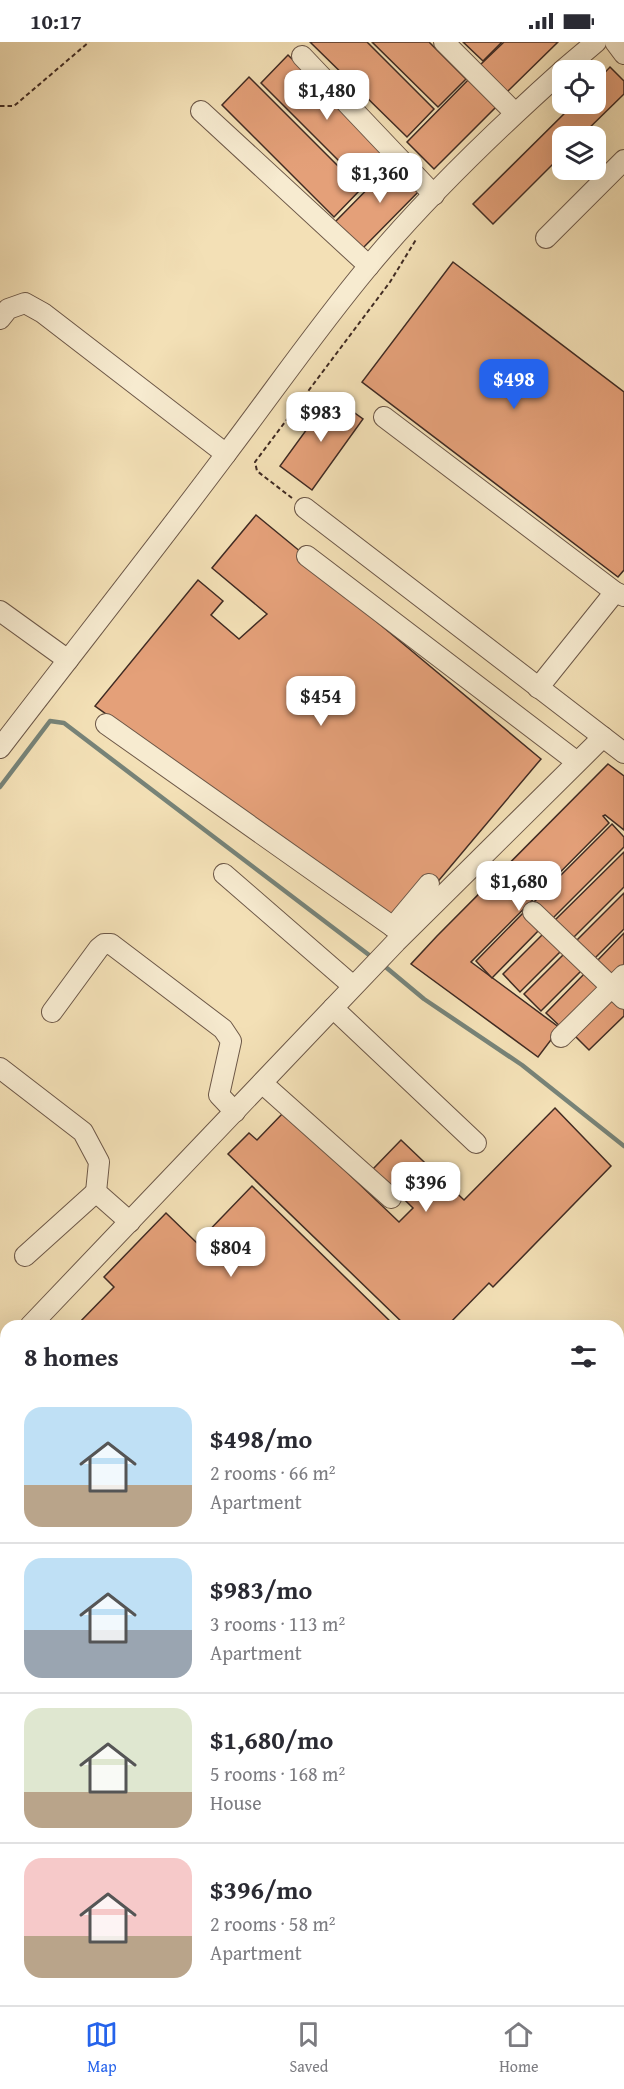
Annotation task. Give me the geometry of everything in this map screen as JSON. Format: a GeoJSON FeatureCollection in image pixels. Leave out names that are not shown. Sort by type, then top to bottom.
{"type":"FeatureCollection","features":[{"type":"Feature","properties":{"kind":"street"},"geometry":{"type":"LineString","coordinates":[[444,42],[515,113]]}},
{"type":"Feature","properties":{"kind":"street"},"geometry":{"type":"LineString","coordinates":[[576,60],[596,42]]}},
{"type":"Feature","properties":{"kind":"street"},"geometry":{"type":"LineString","coordinates":[[615,42],[624,54]]}},
{"type":"Feature","properties":{"kind":"street"},"geometry":{"type":"LineString","coordinates":[[302,56],[434,195]]}},
{"type":"Feature","properties":{"kind":"street"},"geometry":{"type":"LineString","coordinates":[[0,748],[226,454],[300,353],[369,266],[434,195],[515,113],[552,81]]}},
{"type":"Feature","properties":{"kind":"street"},"geometry":{"type":"LineString","coordinates":[[201,111],[369,266]]}},
{"type":"Feature","properties":{"kind":"street"},"geometry":{"type":"LineString","coordinates":[[546,238],[624,160]]}},
{"type":"Feature","properties":{"kind":"street"},"geometry":{"type":"LineString","coordinates":[[0,319],[8,309],[25,303],[43,313],[226,454]]}},
{"type":"Feature","properties":{"kind":"street"},"geometry":{"type":"LineString","coordinates":[[384,417],[619,594],[538,688]]}},
{"type":"Feature","properties":{"kind":"street"},"geometry":{"type":"LineString","coordinates":[[305,508],[624,753]]}},
{"type":"Feature","properties":{"kind":"street"},"geometry":{"type":"LineString","coordinates":[[307,556],[578,762]]}},
{"type":"Feature","properties":{"kind":"street"},"geometry":{"type":"LineString","coordinates":[[0,611],[68,660]]}},
{"type":"Feature","properties":{"kind":"street"},"geometry":{"type":"LineString","coordinates":[[106,724],[397,934]]}},
{"type":"Feature","properties":{"kind":"street"},"geometry":{"type":"LineString","coordinates":[[36,1320],[333,1008],[397,934],[603,737]]}},
{"type":"Feature","properties":{"kind":"street"},"geometry":{"type":"LineString","coordinates":[[224,874],[356,983]]}},
{"type":"Feature","properties":{"kind":"street"},"geometry":{"type":"LineString","coordinates":[[397,934],[429,885]]}},
{"type":"Feature","properties":{"kind":"street"},"geometry":{"type":"LineString","coordinates":[[533,912],[620,987],[561,1037]]}},
{"type":"Feature","properties":{"kind":"street"},"geometry":{"type":"LineString","coordinates":[[52,1012],[99,948],[104,944],[111,945],[223,1029],[231,1041],[219,1095],[235,1112]]}},
{"type":"Feature","properties":{"kind":"street"},"geometry":{"type":"LineString","coordinates":[[333,1008],[476,1143]]}},
{"type":"Feature","properties":{"kind":"street"},"geometry":{"type":"LineString","coordinates":[[0,1068],[83,1132],[99,1161],[96,1192],[25,1256]]}},
{"type":"Feature","properties":{"kind":"street"},"geometry":{"type":"LineString","coordinates":[[262,1083],[391,1198]]}},
{"type":"Feature","properties":{"kind":"street"},"geometry":{"type":"LineString","coordinates":[[96,1192],[129,1222]]}},
{"type":"Feature","properties":{"kind":"path"},"geometry":{"type":"LineString","coordinates":[[0,106],[14,106],[89,42]]}},
{"type":"Feature","properties":{"kind":"path"},"geometry":{"type":"LineString","coordinates":[[305,508],[257,471],[255,462],[390,282],[421,232]]}},
{"type":"Feature","properties":{"kind":"building"},"geometry":{"type":"Polygon","coordinates":[[[310,42],[367,42],[434,109],[407,137],[310,42]]]}},
{"type":"Feature","properties":{"kind":"building"},"geometry":{"type":"Polygon","coordinates":[[[372,42],[429,42],[466,79],[438,107],[372,42]]]}},
{"type":"Feature","properties":{"kind":"building"},"geometry":{"type":"Polygon","coordinates":[[[463,42],[502,42],[483,61],[463,42]]]}},
{"type":"Feature","properties":{"kind":"building"},"geometry":{"type":"Polygon","coordinates":[[[504,42],[558,42],[507,92],[480,65],[504,42]]]}},
{"type":"Feature","properties":{"kind":"building"},"geometry":{"type":"Polygon","coordinates":[[[288,55],[393,159],[365,187],[261,83],[288,55]]]}},
{"type":"Feature","properties":{"kind":"building"},"geometry":{"type":"Polygon","coordinates":[[[610,67],[624,81],[624,94],[606,112],[606,71],[610,67]]]}},
{"type":"Feature","properties":{"kind":"building"},"geometry":{"type":"Polygon","coordinates":[[[249,77],[361,189],[334,217],[222,105],[249,77]]]}},
{"type":"Feature","properties":{"kind":"building"},"geometry":{"type":"Polygon","coordinates":[[[469,79],[497,106],[434,169],[407,142],[469,79]]]}},
{"type":"Feature","properties":{"kind":"building"},"geometry":{"type":"Polygon","coordinates":[[[564,114],[604,114],[591,126],[552,126],[552,165],[493,224],[473,204],[564,114]]]}},
{"type":"Feature","properties":{"kind":"building"},"geometry":{"type":"Polygon","coordinates":[[[397,159],[424,186],[362,249],[335,222],[397,159]]]}},
{"type":"Feature","properties":{"kind":"building"},"geometry":{"type":"Polygon","coordinates":[[[453,262],[624,392],[624,570],[618,577],[362,382],[453,262]]]}},
{"type":"Feature","properties":{"kind":"building"},"geometry":{"type":"Polygon","coordinates":[[[331,396],[363,419],[312,490],[280,466],[331,396]]]}},
{"type":"Feature","properties":{"kind":"building"},"geometry":{"type":"Polygon","coordinates":[[[256,515],[307,557],[304,561],[541,759],[408,917],[390,917],[95,706],[198,580],[223,601],[211,615],[239,639],[267,614],[212,568],[256,515]]]}},
{"type":"Feature","properties":{"kind":"building"},"geometry":{"type":"Polygon","coordinates":[[[608,764],[624,776],[624,830],[605,815],[603,816],[609,823],[471,962],[560,1028],[538,1057],[411,964],[608,764]]]}},
{"type":"Feature","properties":{"kind":"building"},"geometry":{"type":"Polygon","coordinates":[[[612,824],[624,837],[624,847],[550,921],[532,904],[612,824]]]}},
{"type":"Feature","properties":{"kind":"building"},"geometry":{"type":"Polygon","coordinates":[[[624,852],[624,887],[570,941],[552,923],[624,852]]]}},
{"type":"Feature","properties":{"kind":"building"},"geometry":{"type":"Polygon","coordinates":[[[624,893],[624,929],[591,962],[573,944],[624,893]]]}},
{"type":"Feature","properties":{"kind":"building"},"geometry":{"type":"Polygon","coordinates":[[[524,912],[541,928],[492,978],[476,961],[524,912]]]}},
{"type":"Feature","properties":{"kind":"building"},"geometry":{"type":"Polygon","coordinates":[[[545,932],[563,949],[520,992],[503,974],[545,932]]]}},
{"type":"Feature","properties":{"kind":"building"},"geometry":{"type":"Polygon","coordinates":[[[624,933],[624,969],[612,982],[594,964],[624,933]]]}},
{"type":"Feature","properties":{"kind":"building"},"geometry":{"type":"Polygon","coordinates":[[[566,952],[583,969],[541,1011],[524,994],[566,952]]]}},
{"type":"Feature","properties":{"kind":"building"},"geometry":{"type":"Polygon","coordinates":[[[586,972],[603,989],[563,1029],[546,1013],[586,972]]]}},
{"type":"Feature","properties":{"kind":"building"},"geometry":{"type":"Polygon","coordinates":[[[611,995],[624,1009],[624,1016],[589,1050],[572,1033],[611,995]]]}},
{"type":"Feature","properties":{"kind":"building"},"geometry":{"type":"Polygon","coordinates":[[[555,1108],[611,1166],[493,1287],[489,1283],[453,1320],[400,1320],[228,1154],[249,1133],[257,1140],[284,1112],[399,1222],[413,1208],[373,1169],[401,1140],[464,1200],[555,1108]]]}},
{"type":"Feature","properties":{"kind":"building"},"geometry":{"type":"Polygon","coordinates":[[[252,1186],[389,1320],[82,1320],[114,1287],[104,1277],[166,1213],[197,1243],[252,1186]]]}},
{"type":"Feature","properties":{"kind":"waterway"},"geometry":{"type":"LineString","coordinates":[[0,787],[50,721],[64,723],[373,958]]}},
{"type":"Feature","properties":{"kind":"waterway"},"geometry":{"type":"LineString","coordinates":[[382,964],[424,999],[522,1065],[624,1146]]}}]}
